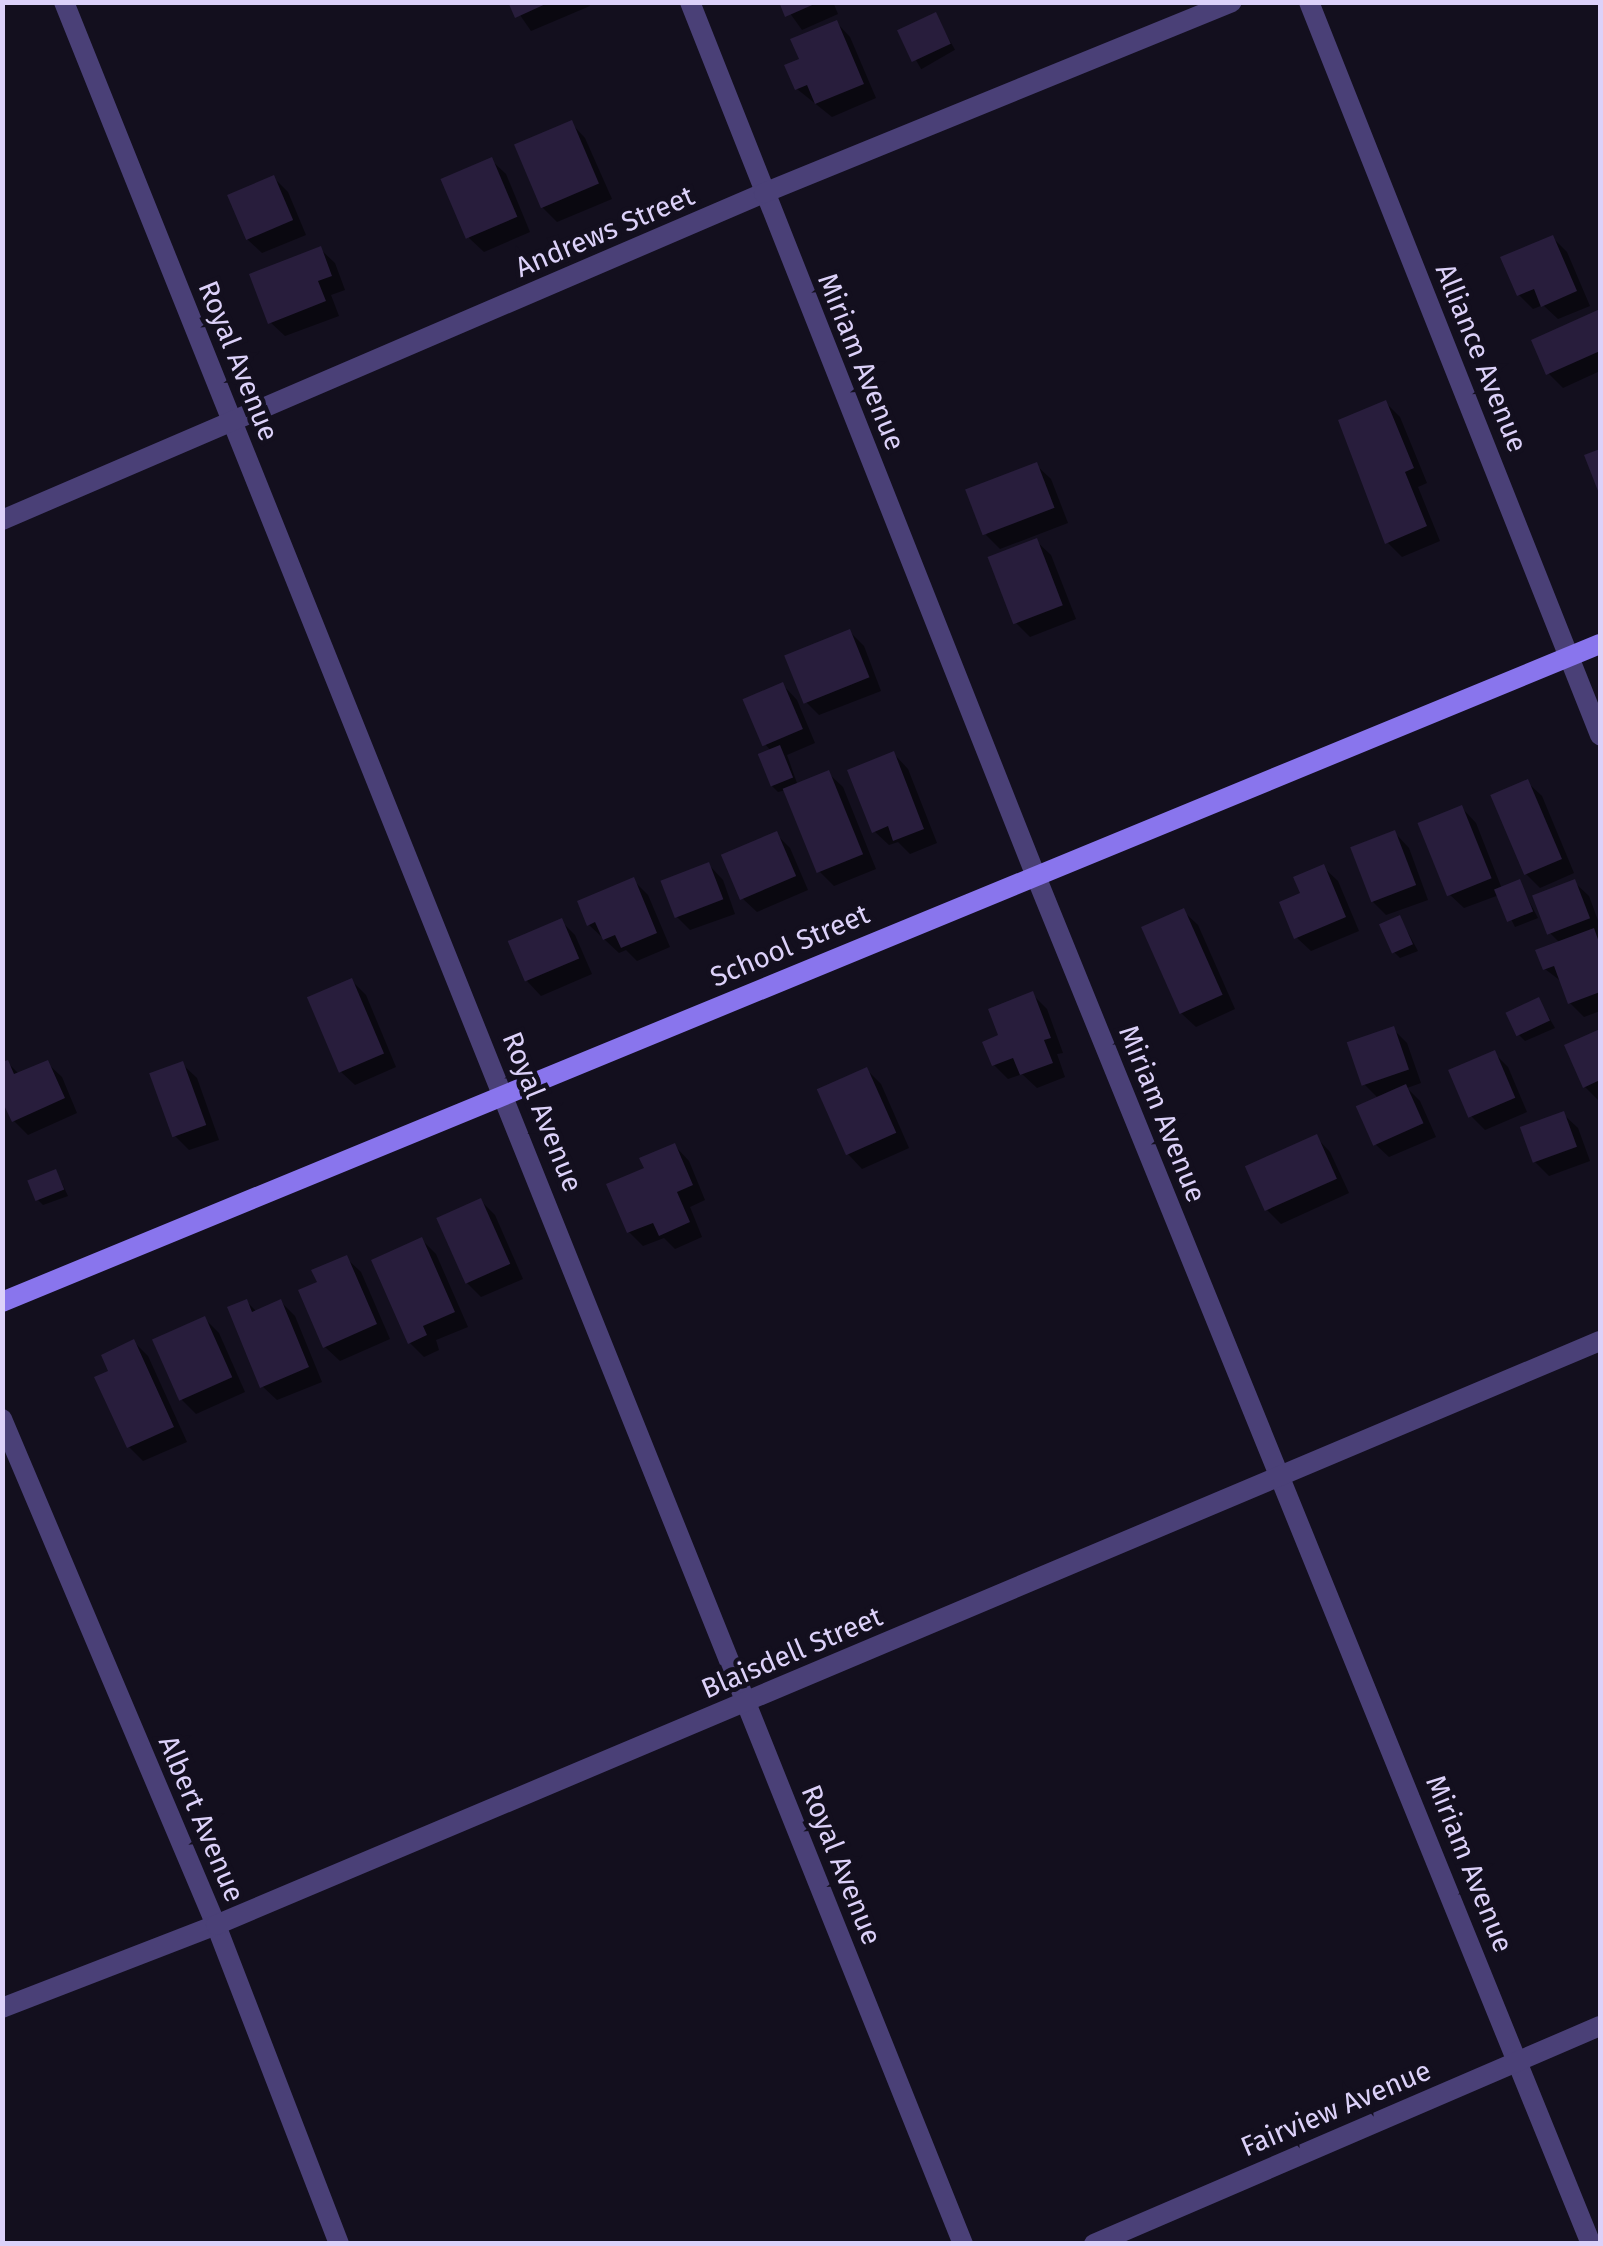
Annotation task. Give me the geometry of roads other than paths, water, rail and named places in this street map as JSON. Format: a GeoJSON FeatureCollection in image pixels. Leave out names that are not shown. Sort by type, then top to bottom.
{"type":"FeatureCollection","features":[{"type":"Feature","properties":{"kind":"main road","name":"School Street"},"geometry":{"type":"LineString","coordinates":[[2,1302],[1600,644]]}},
{"type":"Feature","properties":{"kind":"street","name":"Royal Avenue"},"geometry":{"type":"LineString","coordinates":[[64,2],[963,2244]]}},
{"type":"Feature","properties":{"kind":"street","name":"Miriam Avenue"},"geometry":{"type":"LineString","coordinates":[[690,2],[1035,874],[1520,2059],[1591,2244]]}},
{"type":"Feature","properties":{"kind":"street","name":"Andrews Street"},"geometry":{"type":"LineString","coordinates":[[2,520],[764,194],[1232,2]]}},
{"type":"Feature","properties":{"kind":"street","name":"Alliance Avenue"},"geometry":{"type":"LineString","coordinates":[[1310,2],[1600,735]]}},
{"type":"Feature","properties":{"kind":"street","name":"Blaisdell Street"},"geometry":{"type":"LineString","coordinates":[[2,2008],[216,1925],[1600,1340]]}},
{"type":"Feature","properties":{"kind":"street","name":"Albert Avenue"},"geometry":{"type":"LineString","coordinates":[[2,1420],[216,1925],[339,2244]]}},
{"type":"Feature","properties":{"kind":"street","name":"Fairview Avenue"},"geometry":{"type":"LineString","coordinates":[[1094,2244],[1600,2026]]}}]}
